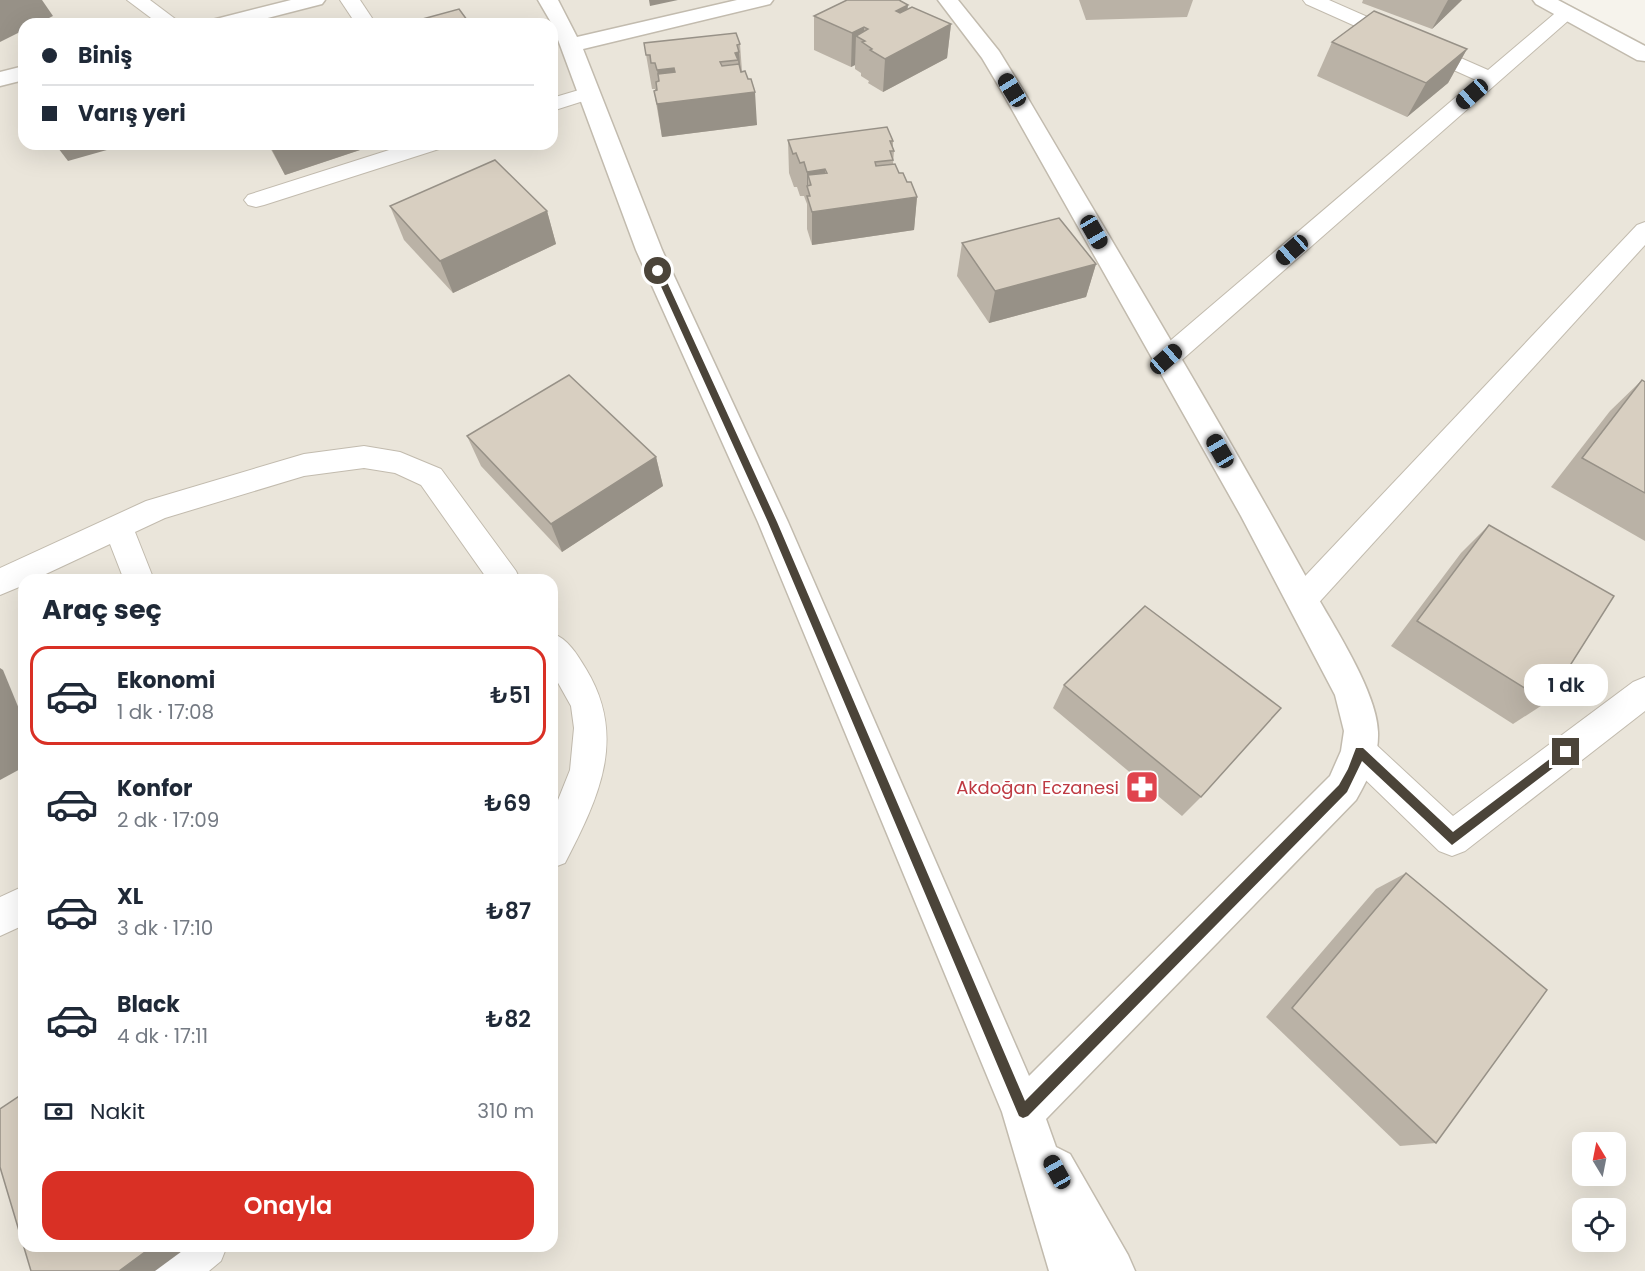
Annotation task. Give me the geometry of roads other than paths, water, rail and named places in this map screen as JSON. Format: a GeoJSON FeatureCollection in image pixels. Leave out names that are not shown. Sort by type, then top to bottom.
{"type":"FeatureCollection","features":[{"type":"Feature","properties":{"kind":"street"},"geometry":{"type":"LineString","coordinates":[[136,0],[163,18]]}},
{"type":"Feature","properties":{"kind":"street"},"geometry":{"type":"LineString","coordinates":[[243,18],[315,0]]}},
{"type":"Feature","properties":{"kind":"street"},"geometry":{"type":"LineString","coordinates":[[350,0],[362,18]]}},
{"type":"Feature","properties":{"kind":"street"},"geometry":{"type":"LineString","coordinates":[[548,0],[557,18]]}},
{"type":"Feature","properties":{"kind":"street"},"geometry":{"type":"LineString","coordinates":[[571,45],[763,0]]}},
{"type":"Feature","properties":{"kind":"street"},"geometry":{"type":"LineString","coordinates":[[948,0],[991,56],[1012,90],[1302,600],[1352,693],[1360,731],[1359,751],[1353,771],[1343,788],[1023,1112]]}},
{"type":"Feature","properties":{"kind":"street"},"geometry":{"type":"LineString","coordinates":[[1313,0],[1490,79]]}},
{"type":"Feature","properties":{"kind":"street"},"geometry":{"type":"LineString","coordinates":[[1543,0],[1574,6],[1645,33]]}},
{"type":"Feature","properties":{"kind":"street"},"geometry":{"type":"LineString","coordinates":[[1166,359],[1574,6]]}},
{"type":"Feature","properties":{"kind":"street"},"geometry":{"type":"LineString","coordinates":[[1574,6],[1645,55]]}},
{"type":"Feature","properties":{"kind":"street"},"geometry":{"type":"LineString","coordinates":[[558,20],[571,45],[649,250],[772,522],[1023,1112],[1072,1271]]}},
{"type":"Feature","properties":{"kind":"street"},"geometry":{"type":"LineString","coordinates":[[0,79],[18,74]]}},
{"type":"Feature","properties":{"kind":"street"},"geometry":{"type":"LineString","coordinates":[[558,103],[589,93]]}},
{"type":"Feature","properties":{"kind":"street"},"geometry":{"type":"LineString","coordinates":[[256,200],[412,150]]}},
{"type":"Feature","properties":{"kind":"street"},"geometry":{"type":"LineString","coordinates":[[1302,600],[1645,230]]}},
{"type":"Feature","properties":{"kind":"street"},"geometry":{"type":"LineString","coordinates":[[0,582],[156,509],[304,465],[344,458],[382,459],[416,469],[431,477],[501,574]]}},
{"type":"Feature","properties":{"kind":"street"},"geometry":{"type":"LineString","coordinates":[[118,527],[137,574]]}},
{"type":"Feature","properties":{"kind":"street"},"geometry":{"type":"LineString","coordinates":[[558,656],[579,686],[586,707],[591,747],[585,783],[558,840]]}},
{"type":"Feature","properties":{"kind":"street"},"geometry":{"type":"LineString","coordinates":[[1359,751],[1452,839],[1645,692]]}},
{"type":"Feature","properties":{"kind":"street"},"geometry":{"type":"LineString","coordinates":[[0,918],[18,908]]}},
{"type":"Feature","properties":{"kind":"street"},"geometry":{"type":"LineString","coordinates":[[1023,1112],[1112,1271]]}},
{"type":"Feature","properties":{"kind":"street"},"geometry":{"type":"LineString","coordinates":[[172,1271],[198,1252]]}},
{"type":"Feature","properties":{"kind":"place","name":"Akdoğan Eczanesi"},"geometry":{"type":"Point","coordinates":[1142,787]}}]}
